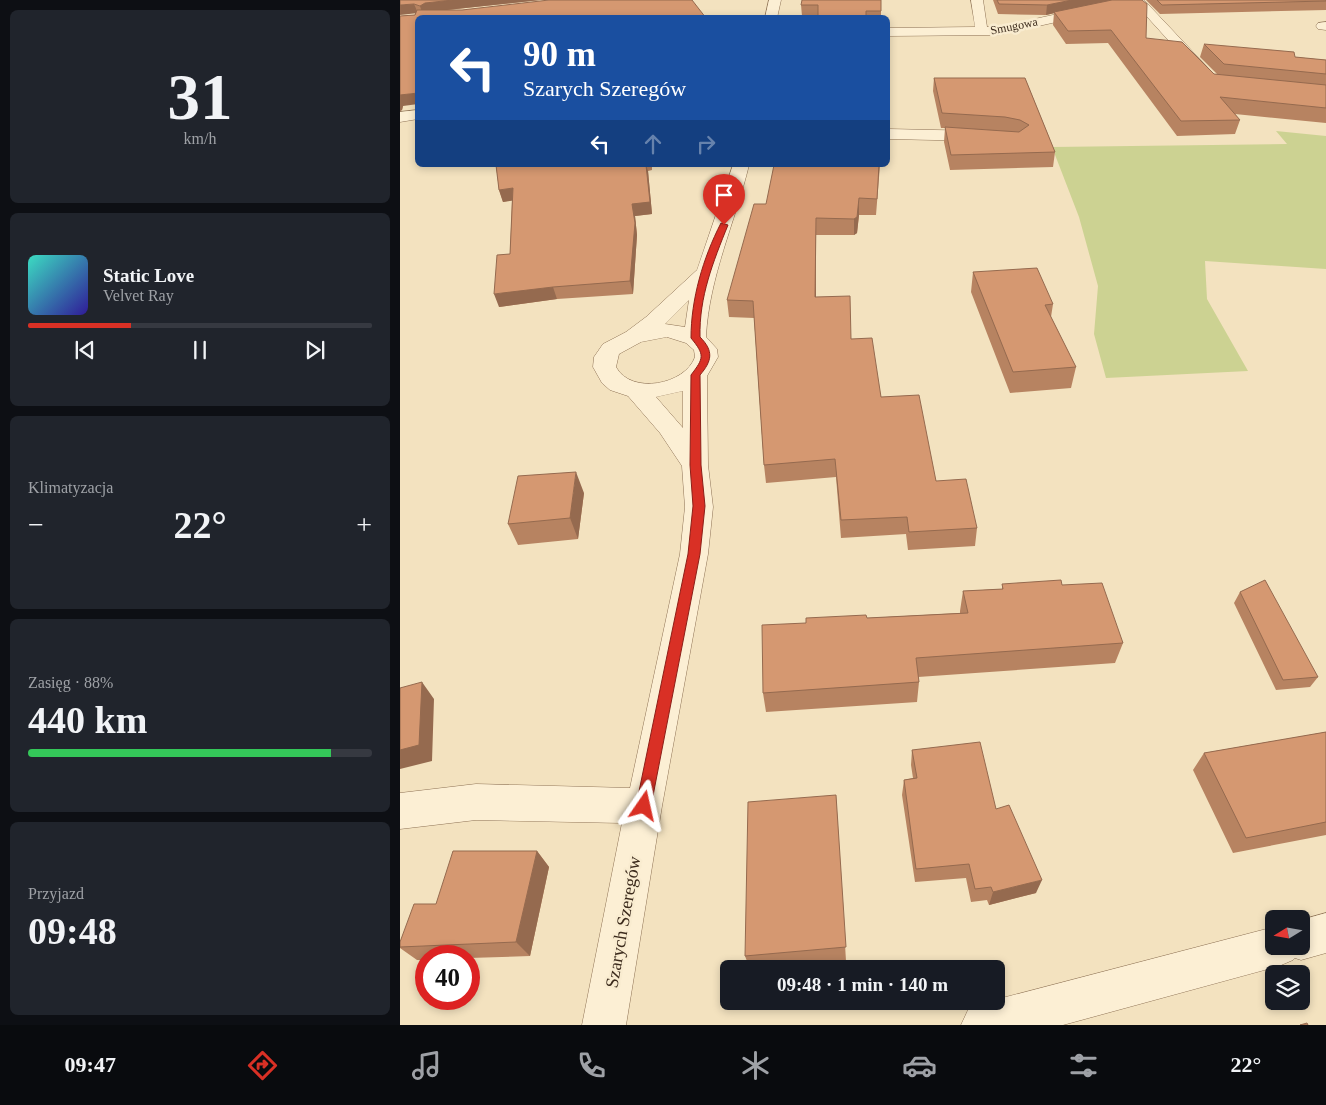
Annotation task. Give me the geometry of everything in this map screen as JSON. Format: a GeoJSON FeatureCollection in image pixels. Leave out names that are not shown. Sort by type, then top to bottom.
{"type":"FeatureCollection","features":[{"type":"Feature","properties":{"kind":"street"},"geometry":{"type":"LineString","coordinates":[[772,15],[775,0]]}},
{"type":"Feature","properties":{"kind":"street"},"geometry":{"type":"LineString","coordinates":[[977,0],[982,32]]}},
{"type":"Feature","properties":{"kind":"street"},"geometry":{"type":"LineString","coordinates":[[1136,0],[1209,76]]}},
{"type":"Feature","properties":{"kind":"street","name":"Smugowa"},"geometry":{"type":"LineString","coordinates":[[890,32],[982,32],[1136,0]]}},
{"type":"Feature","properties":{"kind":"street"},"geometry":{"type":"LineString","coordinates":[[400,117],[415,114]]}},
{"type":"Feature","properties":{"kind":"street"},"geometry":{"type":"LineString","coordinates":[[890,134],[968,135],[998,138]]}},
{"type":"Feature","properties":{"kind":"street"},"geometry":{"type":"LineString","coordinates":[[696,338],[695,319],[704,274],[734,195],[741,167]]}},
{"type":"Feature","properties":{"kind":"street"},"geometry":{"type":"LineString","coordinates":[[634,335],[667,330],[683,332],[696,338],[704,346],[706,356],[703,366],[695,375],[669,388],[636,390],[622,386],[612,380],[606,372],[605,362],[609,352],[620,342],[660,317],[704,274]]}},
{"type":"Feature","properties":{"kind":"street","name":"Szarych Szeregów"},"geometry":{"type":"LineString","coordinates":[[604,1025],[644,806],[694,554],[699,506],[696,465],[695,375]]}},
{"type":"Feature","properties":{"kind":"street"},"geometry":{"type":"LineString","coordinates":[[636,390],[669,427],[696,465]]}},
{"type":"Feature","properties":{"kind":"street"},"geometry":{"type":"LineString","coordinates":[[400,811],[476,802],[644,806]]}},
{"type":"Feature","properties":{"kind":"street"},"geometry":{"type":"LineString","coordinates":[[1310,938],[1326,934]]}},
{"type":"Feature","properties":{"kind":"street"},"geometry":{"type":"LineString","coordinates":[[983,1025],[1265,950]]}},
{"type":"Feature","properties":{"kind":"green space"},"geometry":{"type":"Polygon","coordinates":[[[1276,131],[1326,136],[1326,269],[1205,261],[1207,299],[1248,371],[1106,378],[1094,334],[1098,286],[1079,217],[1052,147],[1287,144],[1276,131]]]}},
{"type":"Feature","properties":{"kind":"building"},"geometry":{"type":"Polygon","coordinates":[[[400,0],[453,0],[425,3],[420,6],[414,4],[400,5],[400,0]]]}},
{"type":"Feature","properties":{"kind":"building"},"geometry":{"type":"Polygon","coordinates":[[[549,0],[692,0],[704,15],[415,15],[417,10],[462,10],[549,0]]]}},
{"type":"Feature","properties":{"kind":"building"},"geometry":{"type":"Polygon","coordinates":[[[802,0],[881,0],[881,11],[866,11],[866,15],[818,15],[818,5],[801,5],[802,0]]]}},
{"type":"Feature","properties":{"kind":"building"},"geometry":{"type":"Polygon","coordinates":[[[997,0],[1072,0],[1047,5],[999,4],[997,0]]]}},
{"type":"Feature","properties":{"kind":"building"},"geometry":{"type":"Polygon","coordinates":[[[1112,0],[1142,0],[1147,4],[1146,38],[1182,42],[1214,74],[1326,85],[1326,108],[1220,97],[1240,120],[1181,121],[1111,30],[1068,31],[1054,12],[1112,0]]]}},
{"type":"Feature","properties":{"kind":"building"},"geometry":{"type":"Polygon","coordinates":[[[1157,0],[1326,0],[1326,1],[1162,5],[1157,0]]]}},
{"type":"Feature","properties":{"kind":"building"},"geometry":{"type":"Polygon","coordinates":[[[415,15],[415,93],[400,95],[400,16],[415,15]]]}},
{"type":"Feature","properties":{"kind":"building"},"geometry":{"type":"Polygon","coordinates":[[[1204,44],[1294,52],[1295,57],[1326,60],[1326,74],[1224,64],[1204,44]]]}},
{"type":"Feature","properties":{"kind":"building"},"geometry":{"type":"Polygon","coordinates":[[[934,78],[1025,78],[1055,152],[951,155],[945,127],[1019,132],[1029,125],[1020,120],[1005,117],[942,113],[934,78]]]}},
{"type":"Feature","properties":{"kind":"building"},"geometry":{"type":"Polygon","coordinates":[[[496,167],[646,167],[650,202],[632,204],[635,223],[630,281],[494,294],[497,255],[510,254],[513,188],[499,190],[496,167]]]}},
{"type":"Feature","properties":{"kind":"building"},"geometry":{"type":"Polygon","coordinates":[[[774,167],[879,167],[877,199],[859,198],[857,217],[854,219],[816,218],[815,297],[850,296],[851,339],[872,338],[881,397],[919,395],[936,481],[966,479],[977,528],[909,532],[907,517],[841,520],[835,459],[764,465],[753,301],[727,300],[754,204],[766,204],[774,167]]]}},
{"type":"Feature","properties":{"kind":"building"},"geometry":{"type":"Polygon","coordinates":[[[1037,268],[1053,304],[1045,305],[1076,367],[1013,372],[973,272],[1037,268]]]}},
{"type":"Feature","properties":{"kind":"building"},"geometry":{"type":"Polygon","coordinates":[[[576,472],[570,518],[508,524],[518,476],[576,472]]]}},
{"type":"Feature","properties":{"kind":"building"},"geometry":{"type":"Polygon","coordinates":[[[1061,580],[1062,585],[1102,583],[1123,643],[916,658],[919,682],[763,693],[762,625],[806,623],[806,618],[866,615],[867,618],[968,613],[963,591],[1003,589],[1002,584],[1061,580]]]}},
{"type":"Feature","properties":{"kind":"building"},"geometry":{"type":"Polygon","coordinates":[[[1265,580],[1318,677],[1283,680],[1240,592],[1265,580]]]}},
{"type":"Feature","properties":{"kind":"building"},"geometry":{"type":"Polygon","coordinates":[[[422,682],[419,745],[400,750],[400,688],[422,682]]]}},
{"type":"Feature","properties":{"kind":"building"},"geometry":{"type":"Polygon","coordinates":[[[1326,732],[1326,822],[1246,838],[1204,753],[1326,732]]]}},
{"type":"Feature","properties":{"kind":"building"},"geometry":{"type":"Polygon","coordinates":[[[980,742],[996,809],[1009,805],[1042,880],[993,892],[991,887],[975,889],[969,864],[916,869],[904,780],[917,778],[912,750],[980,742]]]}},
{"type":"Feature","properties":{"kind":"building"},"geometry":{"type":"Polygon","coordinates":[[[836,795],[846,947],[745,956],[748,802],[836,795]]]}},
{"type":"Feature","properties":{"kind":"building"},"geometry":{"type":"Polygon","coordinates":[[[453,851],[537,851],[516,942],[400,947],[400,942],[414,904],[436,904],[453,851]]]}},
{"type":"Feature","properties":{"kind":"route"},"geometry":{"type":"LineString","coordinates":[[644,806],[694,554],[699,506],[696,465],[695,375],[703,366],[706,356],[704,346],[696,338],[695,319],[704,274],[724,225]]}}]}
